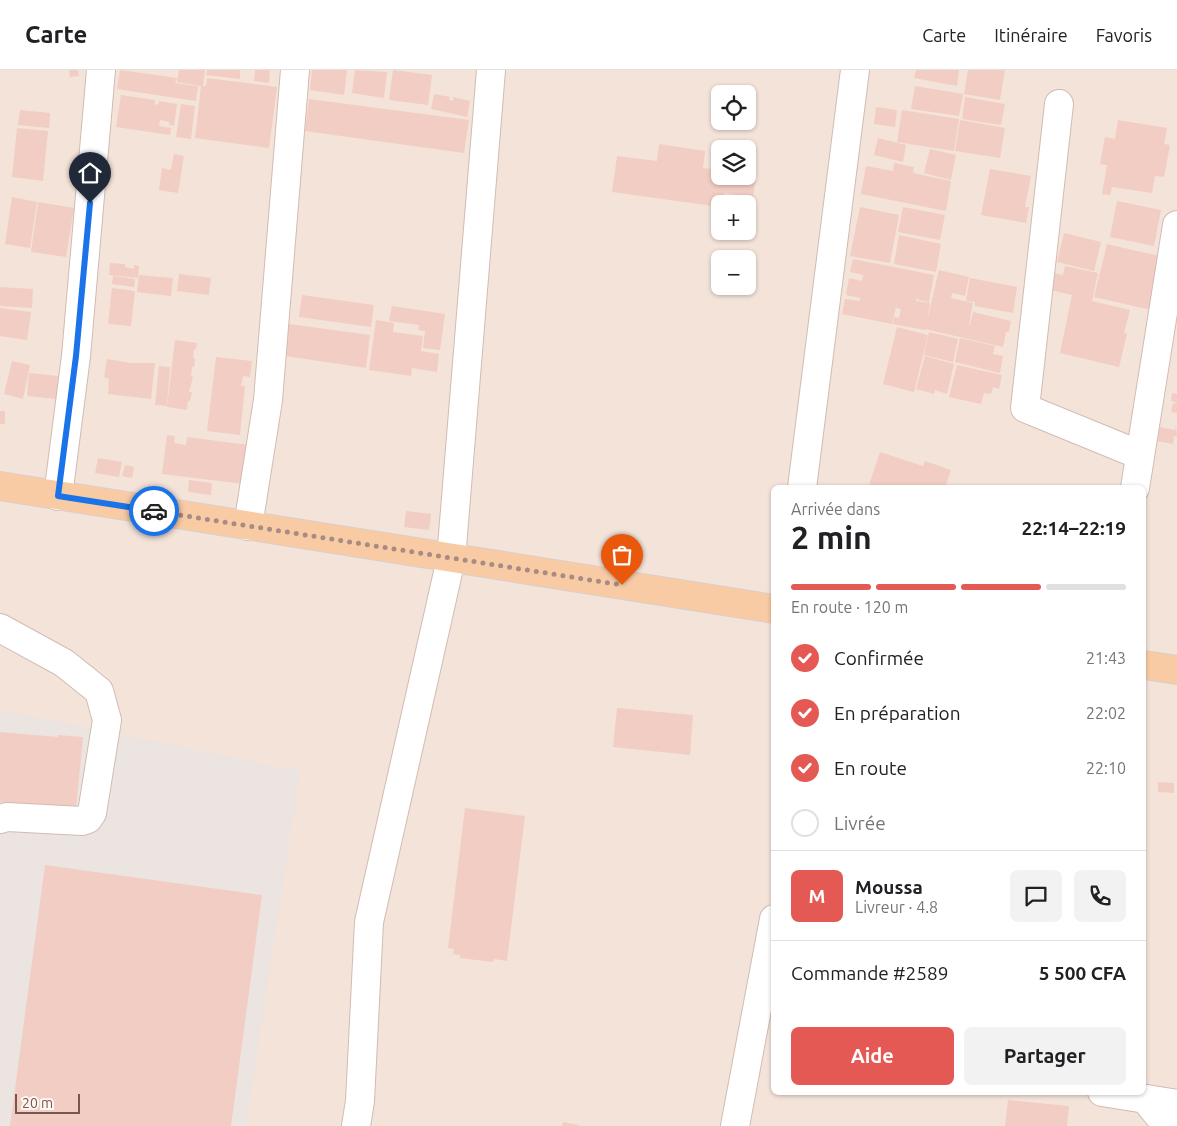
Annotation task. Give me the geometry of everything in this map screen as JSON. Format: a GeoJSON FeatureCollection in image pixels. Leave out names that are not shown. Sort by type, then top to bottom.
{"type":"FeatureCollection","features":[{"type":"Feature","properties":{"kind":"main road"},"geometry":{"type":"LineString","coordinates":[[0,486],[771,609]]}},
{"type":"Feature","properties":{"kind":"main road"},"geometry":{"type":"LineString","coordinates":[[1146,665],[1177,670]]}},
{"type":"Feature","properties":{"kind":"street"},"geometry":{"type":"LineString","coordinates":[[58,496],[77,347],[101,70]]}},
{"type":"Feature","properties":{"kind":"street"},"geometry":{"type":"LineString","coordinates":[[248,526],[268,400],[295,70]]}},
{"type":"Feature","properties":{"kind":"street"},"geometry":{"type":"LineString","coordinates":[[356,1126],[360,1101],[369,922],[452,558],[491,70]]}},
{"type":"Feature","properties":{"kind":"street"},"geometry":{"type":"LineString","coordinates":[[802,485],[855,70]]}},
{"type":"Feature","properties":{"kind":"street"},"geometry":{"type":"LineString","coordinates":[[1059,104],[1026,408],[1140,455]]}},
{"type":"Feature","properties":{"kind":"street"},"geometry":{"type":"LineString","coordinates":[[1135,485],[1177,225]]}},
{"type":"Feature","properties":{"kind":"street"},"geometry":{"type":"LineString","coordinates":[[0,628],[64,663],[99,691],[107,720],[92,813],[88,819],[82,821],[7,817],[0,819]]}},
{"type":"Feature","properties":{"kind":"street"},"geometry":{"type":"LineString","coordinates":[[735,1126],[771,935]]}},
{"type":"Feature","properties":{"kind":"street"},"geometry":{"type":"LineString","coordinates":[[1118,1095],[1177,1104]]}},
{"type":"Feature","properties":{"kind":"street"},"geometry":{"type":"LineString","coordinates":[[1146,1100],[1167,1126]]}},
{"type":"Feature","properties":{"kind":"shaded area"},"geometry":{"type":"Polygon","coordinates":[[[0,70],[1177,70],[1177,1126],[0,1126],[0,70]]]}},
{"type":"Feature","properties":{"kind":"shaded area"},"geometry":{"type":"Polygon","coordinates":[[[0,710],[300,771],[246,1126],[0,1126],[0,710]]]}},
{"type":"Feature","properties":{"kind":"building"},"geometry":{"type":"Polygon","coordinates":[[[69,70],[78,70],[79,76],[70,77],[69,70]]]}},
{"type":"Feature","properties":{"kind":"building"},"geometry":{"type":"Polygon","coordinates":[[[120,70],[177,78],[175,83],[198,86],[196,101],[117,89],[120,70]]]}},
{"type":"Feature","properties":{"kind":"building"},"geometry":{"type":"Polygon","coordinates":[[[179,70],[205,70],[203,86],[206,86],[207,78],[277,87],[269,148],[195,138],[201,86],[177,82],[179,70]]]}},
{"type":"Feature","properties":{"kind":"building"},"geometry":{"type":"Polygon","coordinates":[[[207,70],[240,70],[240,79],[206,75],[207,70]]]}},
{"type":"Feature","properties":{"kind":"building"},"geometry":{"type":"Polygon","coordinates":[[[255,70],[270,70],[269,83],[254,81],[255,70]]]}},
{"type":"Feature","properties":{"kind":"building"},"geometry":{"type":"Polygon","coordinates":[[[312,70],[347,70],[344,95],[310,90],[312,70]]]}},
{"type":"Feature","properties":{"kind":"building"},"geometry":{"type":"Polygon","coordinates":[[[355,70],[387,72],[384,98],[352,93],[355,70]]]}},
{"type":"Feature","properties":{"kind":"building"},"geometry":{"type":"Polygon","coordinates":[[[393,70],[432,75],[428,105],[389,100],[393,70]]]}},
{"type":"Feature","properties":{"kind":"building"},"geometry":{"type":"Polygon","coordinates":[[[916,70],[959,70],[957,86],[914,78],[916,70]]]}},
{"type":"Feature","properties":{"kind":"building"},"geometry":{"type":"Polygon","coordinates":[[[968,70],[1005,70],[1000,100],[964,94],[968,70]]]}},
{"type":"Feature","properties":{"kind":"building"},"geometry":{"type":"Polygon","coordinates":[[[915,86],[963,94],[959,116],[911,109],[915,86]]]}},
{"type":"Feature","properties":{"kind":"building"},"geometry":{"type":"Polygon","coordinates":[[[434,94],[450,97],[449,100],[453,101],[453,97],[470,101],[467,117],[431,109],[434,94]]]}},
{"type":"Feature","properties":{"kind":"building"},"geometry":{"type":"Polygon","coordinates":[[[121,95],[155,100],[155,104],[158,105],[159,101],[177,104],[174,126],[169,125],[169,122],[160,120],[159,126],[171,128],[170,135],[116,127],[121,95]]]}},
{"type":"Feature","properties":{"kind":"building"},"geometry":{"type":"Polygon","coordinates":[[[965,97],[1005,104],[1001,125],[962,119],[965,97]]]}},
{"type":"Feature","properties":{"kind":"building"},"geometry":{"type":"Polygon","coordinates":[[[309,99],[469,120],[464,153],[305,131],[309,99]]]}},
{"type":"Feature","properties":{"kind":"building"},"geometry":{"type":"Polygon","coordinates":[[[181,104],[195,106],[191,139],[176,137],[181,104]]]}},
{"type":"Feature","properties":{"kind":"building"},"geometry":{"type":"Polygon","coordinates":[[[876,107],[897,110],[895,127],[874,124],[876,107]]]}},
{"type":"Feature","properties":{"kind":"building"},"geometry":{"type":"Polygon","coordinates":[[[20,110],[50,113],[49,128],[18,125],[20,110]]]}},
{"type":"Feature","properties":{"kind":"building"},"geometry":{"type":"Polygon","coordinates":[[[902,110],[959,119],[954,151],[897,142],[902,110]]]}},
{"type":"Feature","properties":{"kind":"building"},"geometry":{"type":"Polygon","coordinates":[[[960,120],[1005,128],[1000,158],[955,151],[960,120]]]}},
{"type":"Feature","properties":{"kind":"building"},"geometry":{"type":"Polygon","coordinates":[[[1118,120],[1167,128],[1164,144],[1170,145],[1164,177],[1155,176],[1152,193],[1112,187],[1110,195],[1102,194],[1107,165],[1100,164],[1105,137],[1115,139],[1118,120]]]}},
{"type":"Feature","properties":{"kind":"building"},"geometry":{"type":"Polygon","coordinates":[[[17,128],[48,131],[43,181],[12,177],[17,128]]]}},
{"type":"Feature","properties":{"kind":"building"},"geometry":{"type":"Polygon","coordinates":[[[878,138],[906,145],[903,162],[874,155],[878,138]]]}},
{"type":"Feature","properties":{"kind":"building"},"geometry":{"type":"Polygon","coordinates":[[[659,144],[705,151],[703,168],[711,169],[711,185],[755,185],[753,195],[724,193],[724,195],[711,195],[711,206],[612,192],[617,156],[657,161],[659,144]]]}},
{"type":"Feature","properties":{"kind":"building"},"geometry":{"type":"Polygon","coordinates":[[[930,149],[956,155],[951,180],[924,173],[930,149]]]}},
{"type":"Feature","properties":{"kind":"building"},"geometry":{"type":"Polygon","coordinates":[[[174,154],[184,156],[178,193],[159,190],[162,168],[171,170],[174,154]]]}},
{"type":"Feature","properties":{"kind":"building"},"geometry":{"type":"Polygon","coordinates":[[[894,163],[914,167],[913,173],[951,181],[946,211],[861,194],[866,166],[893,171],[894,163]]]}},
{"type":"Feature","properties":{"kind":"building"},"geometry":{"type":"Polygon","coordinates":[[[990,169],[1031,176],[1025,207],[1029,207],[1026,223],[981,215],[990,169]]]}},
{"type":"Feature","properties":{"kind":"building"},"geometry":{"type":"Polygon","coordinates":[[[12,197],[37,202],[30,248],[5,244],[12,197]]]}},
{"type":"Feature","properties":{"kind":"building"},"geometry":{"type":"Polygon","coordinates":[[[1117,201],[1161,210],[1154,246],[1110,237],[1117,201]]]}},
{"type":"Feature","properties":{"kind":"building"},"geometry":{"type":"Polygon","coordinates":[[[38,202],[74,208],[66,257],[31,252],[38,202]]]}},
{"type":"Feature","properties":{"kind":"building"},"geometry":{"type":"Polygon","coordinates":[[[860,207],[899,215],[890,263],[850,256],[860,207]]]}},
{"type":"Feature","properties":{"kind":"building"},"geometry":{"type":"Polygon","coordinates":[[[903,207],[945,215],[940,240],[898,232],[903,207]]]}},
{"type":"Feature","properties":{"kind":"building"},"geometry":{"type":"Polygon","coordinates":[[[1064,233],[1101,242],[1094,271],[1057,262],[1064,233]]]}},
{"type":"Feature","properties":{"kind":"building"},"geometry":{"type":"Polygon","coordinates":[[[899,235],[941,244],[936,272],[894,264],[899,235]]]}},
{"type":"Feature","properties":{"kind":"building"},"geometry":{"type":"Polygon","coordinates":[[[1107,244],[1163,257],[1151,310],[1094,297],[1107,244]]]}},
{"type":"Feature","properties":{"kind":"building"},"geometry":{"type":"Polygon","coordinates":[[[853,259],[934,275],[929,302],[918,300],[918,298],[916,301],[930,303],[927,321],[939,270],[969,277],[965,296],[952,293],[951,298],[973,303],[969,325],[973,312],[1011,321],[1009,332],[1006,332],[1003,347],[925,329],[893,324],[894,317],[899,318],[901,309],[896,308],[899,294],[892,324],[842,314],[845,299],[860,301],[860,298],[846,295],[849,278],[862,281],[863,275],[850,272],[853,259]]]}},
{"type":"Feature","properties":{"kind":"building"},"geometry":{"type":"Polygon","coordinates":[[[110,263],[125,264],[125,267],[134,269],[134,265],[139,266],[138,278],[109,275],[110,263]]]}},
{"type":"Feature","properties":{"kind":"building"},"geometry":{"type":"Polygon","coordinates":[[[1065,266],[1098,273],[1092,301],[1130,310],[1124,333],[1127,334],[1119,367],[1060,353],[1072,295],[1050,290],[1054,273],[1063,275],[1065,266]]]}},
{"type":"Feature","properties":{"kind":"building"},"geometry":{"type":"Polygon","coordinates":[[[179,274],[211,278],[209,295],[177,291],[179,274]]]}},
{"type":"Feature","properties":{"kind":"building"},"geometry":{"type":"Polygon","coordinates":[[[139,275],[173,278],[171,296],[137,292],[139,275]]]}},
{"type":"Feature","properties":{"kind":"building"},"geometry":{"type":"Polygon","coordinates":[[[113,276],[135,279],[134,287],[112,284],[113,276]]]}},
{"type":"Feature","properties":{"kind":"building"},"geometry":{"type":"Polygon","coordinates":[[[970,278],[1017,287],[1013,313],[975,306],[975,302],[966,301],[970,278]]]}},
{"type":"Feature","properties":{"kind":"building"},"geometry":{"type":"Polygon","coordinates":[[[0,287],[33,289],[32,308],[0,306],[0,287]]]}},
{"type":"Feature","properties":{"kind":"building"},"geometry":{"type":"Polygon","coordinates":[[[112,288],[135,291],[131,326],[108,324],[112,288]]]}},
{"type":"Feature","properties":{"kind":"building"},"geometry":{"type":"Polygon","coordinates":[[[302,295],[374,305],[371,327],[299,317],[302,295]]]}},
{"type":"Feature","properties":{"kind":"building"},"geometry":{"type":"Polygon","coordinates":[[[392,306],[445,314],[440,350],[423,348],[425,331],[418,330],[419,325],[389,321],[392,306]]]}},
{"type":"Feature","properties":{"kind":"building"},"geometry":{"type":"Polygon","coordinates":[[[0,308],[31,312],[27,340],[0,336],[0,308]]]}},
{"type":"Feature","properties":{"kind":"building"},"geometry":{"type":"Polygon","coordinates":[[[376,320],[394,323],[393,332],[423,336],[421,351],[439,354],[437,372],[412,368],[411,376],[369,370],[376,320]]]}},
{"type":"Feature","properties":{"kind":"building"},"geometry":{"type":"Polygon","coordinates":[[[289,324],[370,335],[366,368],[285,356],[289,324]]]}},
{"type":"Feature","properties":{"kind":"building"},"geometry":{"type":"Polygon","coordinates":[[[897,327],[928,335],[914,392],[883,384],[897,327]]]}},
{"type":"Feature","properties":{"kind":"building"},"geometry":{"type":"Polygon","coordinates":[[[929,332],[958,339],[953,362],[924,355],[929,332]]]}},
{"type":"Feature","properties":{"kind":"building"},"geometry":{"type":"Polygon","coordinates":[[[960,338],[995,346],[993,354],[1003,356],[1000,373],[955,362],[960,338]]]}},
{"type":"Feature","properties":{"kind":"building"},"geometry":{"type":"Polygon","coordinates":[[[175,340],[197,343],[196,349],[194,349],[193,358],[195,359],[191,376],[193,377],[189,392],[192,392],[187,410],[167,407],[175,340]]]}},
{"type":"Feature","properties":{"kind":"building"},"geometry":{"type":"Polygon","coordinates":[[[925,356],[954,364],[947,394],[935,390],[934,394],[916,389],[925,356]]]}},
{"type":"Feature","properties":{"kind":"building"},"geometry":{"type":"Polygon","coordinates":[[[216,357],[252,361],[250,377],[243,376],[241,386],[245,386],[240,435],[207,431],[216,357]]]}},
{"type":"Feature","properties":{"kind":"building"},"geometry":{"type":"Polygon","coordinates":[[[107,359],[131,363],[155,363],[151,399],[108,394],[109,379],[104,377],[107,359]]]}},
{"type":"Feature","properties":{"kind":"building"},"geometry":{"type":"Polygon","coordinates":[[[12,361],[30,365],[23,399],[4,394],[12,361]]]}},
{"type":"Feature","properties":{"kind":"building"},"geometry":{"type":"Polygon","coordinates":[[[957,365],[1002,375],[999,389],[993,387],[991,394],[984,393],[981,404],[949,397],[957,365]]]}},
{"type":"Feature","properties":{"kind":"building"},"geometry":{"type":"Polygon","coordinates":[[[159,366],[170,367],[167,406],[155,405],[159,366]]]}},
{"type":"Feature","properties":{"kind":"building"},"geometry":{"type":"Polygon","coordinates":[[[29,373],[58,376],[56,399],[27,396],[29,373]]]}},
{"type":"Feature","properties":{"kind":"building"},"geometry":{"type":"Polygon","coordinates":[[[1172,393],[1177,394],[1177,403],[1171,401],[1172,393]]]}},
{"type":"Feature","properties":{"kind":"building"},"geometry":{"type":"Polygon","coordinates":[[[1173,403],[1177,404],[1177,413],[1171,412],[1173,403]]]}},
{"type":"Feature","properties":{"kind":"building"},"geometry":{"type":"Polygon","coordinates":[[[0,411],[5,411],[5,424],[0,424],[0,411]]]}},
{"type":"Feature","properties":{"kind":"building"},"geometry":{"type":"Polygon","coordinates":[[[1176,426],[1177,437],[1174,436],[1173,444],[1157,441],[1160,427],[1175,430],[1176,426]]]}},
{"type":"Feature","properties":{"kind":"building"},"geometry":{"type":"Polygon","coordinates":[[[167,435],[175,436],[174,443],[186,445],[187,437],[249,445],[244,484],[162,474],[167,435]]]}},
{"type":"Feature","properties":{"kind":"building"},"geometry":{"type":"Polygon","coordinates":[[[880,452],[923,466],[925,461],[951,470],[946,485],[869,485],[880,452]]]}},
{"type":"Feature","properties":{"kind":"building"},"geometry":{"type":"Polygon","coordinates":[[[98,458],[122,462],[119,477],[95,473],[98,458]]]}},
{"type":"Feature","properties":{"kind":"building"},"geometry":{"type":"Polygon","coordinates":[[[125,465],[134,467],[132,478],[122,476],[125,465]]]}},
{"type":"Feature","properties":{"kind":"building"},"geometry":{"type":"Polygon","coordinates":[[[189,480],[212,483],[211,495],[188,492],[189,480]]]}},
{"type":"Feature","properties":{"kind":"building"},"geometry":{"type":"Polygon","coordinates":[[[406,511],[431,514],[429,530],[404,527],[406,511]]]}},
{"type":"Feature","properties":{"kind":"building"},"geometry":{"type":"Polygon","coordinates":[[[617,708],[693,715],[690,755],[613,747],[617,708]]]}},
{"type":"Feature","properties":{"kind":"building"},"geometry":{"type":"Polygon","coordinates":[[[0,732],[58,737],[58,735],[83,737],[76,809],[0,802],[0,732]]]}},
{"type":"Feature","properties":{"kind":"building"},"geometry":{"type":"Polygon","coordinates":[[[1158,782],[1174,783],[1174,793],[1158,792],[1158,782]]]}},
{"type":"Feature","properties":{"kind":"building"},"geometry":{"type":"Polygon","coordinates":[[[465,808],[525,816],[507,961],[494,959],[493,962],[460,958],[460,955],[453,954],[454,949],[448,948],[465,808]]]}},
{"type":"Feature","properties":{"kind":"building"},"geometry":{"type":"Polygon","coordinates":[[[45,865],[262,895],[231,1126],[10,1126],[45,865]]]}},
{"type":"Feature","properties":{"kind":"building"},"geometry":{"type":"Polygon","coordinates":[[[1008,1100],[1069,1106],[1067,1126],[1005,1126],[1008,1100]]]}},
{"type":"Feature","properties":{"kind":"building"},"geometry":{"type":"Polygon","coordinates":[[[563,1122],[579,1125],[579,1126],[562,1126],[563,1122]]]}},
{"type":"Feature","properties":{"kind":"way so far"},"geometry":{"type":"LineString","coordinates":[[154,511],[622,585]]}},
{"type":"Feature","properties":{"kind":"route"},"geometry":{"type":"LineString","coordinates":[[90,203],[76,356],[58,496],[154,511]]}}]}
